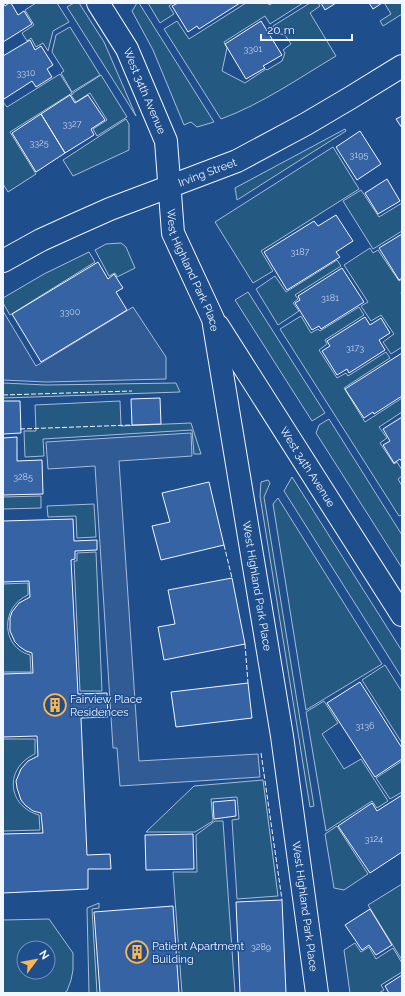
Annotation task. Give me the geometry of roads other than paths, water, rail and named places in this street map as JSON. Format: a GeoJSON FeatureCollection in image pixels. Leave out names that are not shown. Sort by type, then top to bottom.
{"type":"FeatureCollection","features":[{"type":"Feature","properties":{"kind":"street","name":"West 34th Avenue"},"geometry":{"type":"LineString","coordinates":[[98,3],[127,49],[166,141],[169,187]]}},
{"type":"Feature","properties":{"kind":"street","name":"Irving Street"},"geometry":{"type":"LineString","coordinates":[[3,261],[74,224],[237,161],[273,143],[402,66]]}},
{"type":"Feature","properties":{"kind":"street","name":"West Highland Park Place"},"geometry":{"type":"LineString","coordinates":[[169,187],[173,234],[213,319],[282,736],[317,993]]}},
{"type":"Feature","properties":{"kind":"street","name":"West 34th Avenue"},"geometry":{"type":"LineString","coordinates":[[213,319],[402,615]]}},
{"type":"Feature","properties":{"kind":"place","name":"Fairview Place Residences"},"geometry":{"type":"Point","coordinates":[55,705]}},
{"type":"Feature","properties":{"kind":"place","name":"Patient Apartment Building"},"geometry":{"type":"Point","coordinates":[137,952]}}]}
